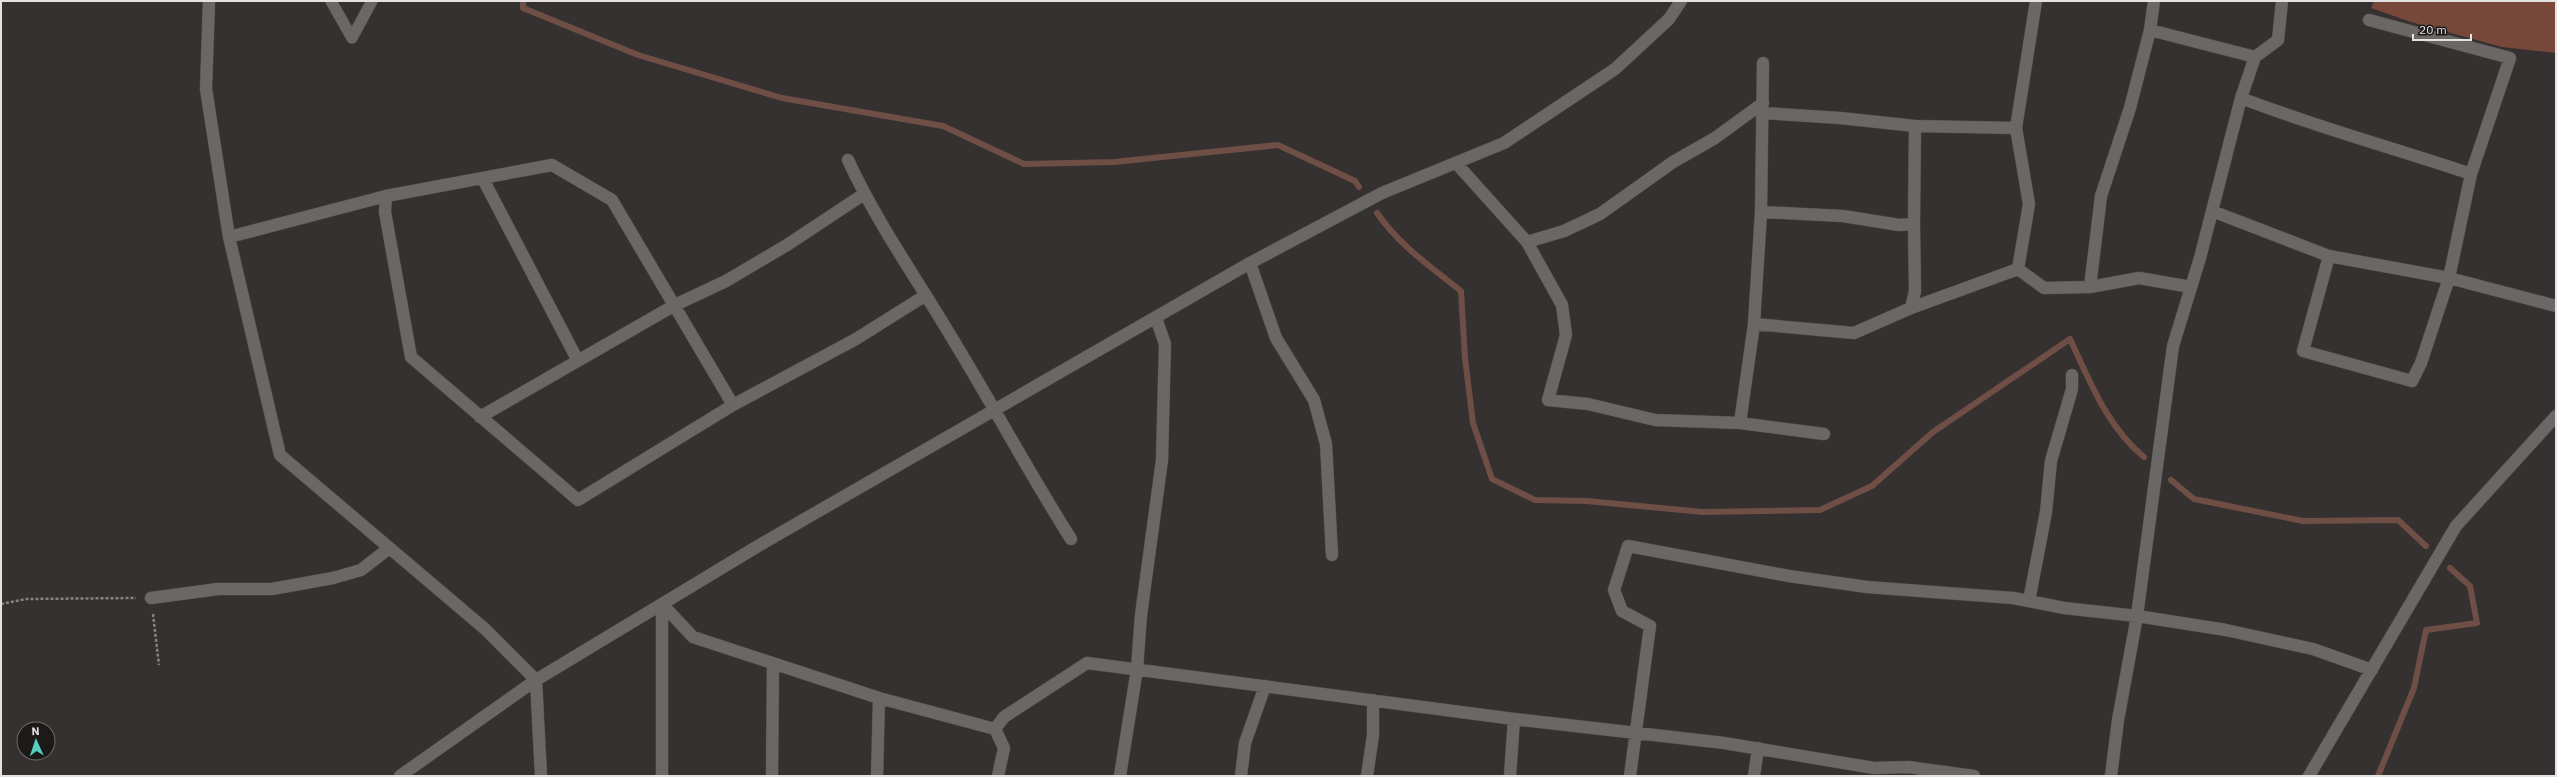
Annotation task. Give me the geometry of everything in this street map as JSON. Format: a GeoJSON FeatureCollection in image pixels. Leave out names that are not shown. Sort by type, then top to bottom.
{"type":"FeatureCollection","features":[{"type":"Feature","properties":{"kind":"street"},"geometry":{"type":"LineString","coordinates":[[209,1],[206,89],[228,237],[280,455],[388,549],[485,629],[536,680],[541,776]]}},
{"type":"Feature","properties":{"kind":"street"},"geometry":{"type":"LineString","coordinates":[[400,776],[536,680],[763,542],[1250,263],[1382,193],[1504,143],[1615,69],[1669,19],[1681,1]]}},
{"type":"Feature","properties":{"kind":"street"},"geometry":{"type":"LineString","coordinates":[[2018,269],[2029,204],[2016,128],[2036,1]]}},
{"type":"Feature","properties":{"kind":"street"},"geometry":{"type":"LineString","coordinates":[[2090,287],[2101,196],[2130,108],[2150,30],[2154,1]]}},
{"type":"Feature","properties":{"kind":"street"},"geometry":{"type":"LineString","coordinates":[[2111,776],[2118,720],[2138,616],[2173,346],[2192,287],[2241,98],[2255,57],[2278,40],[2282,1]]}},
{"type":"Feature","properties":{"kind":"street"},"geometry":{"type":"LineString","coordinates":[[2329,256],[2303,351],[2412,381],[2421,363],[2449,278],[2471,174],[2510,58],[2369,20]]}},
{"type":"Feature","properties":{"kind":"street"},"geometry":{"type":"LineString","coordinates":[[2150,30],[2255,57]]}},
{"type":"Feature","properties":{"kind":"street"},"geometry":{"type":"LineString","coordinates":[[1740,423],[1754,324],[1761,212],[1763,63]]}},
{"type":"Feature","properties":{"kind":"street"},"geometry":{"type":"LineString","coordinates":[[2241,98],[2343,135],[2400,150],[2471,174]]}},
{"type":"Feature","properties":{"kind":"street"},"geometry":{"type":"LineString","coordinates":[[1527,242],[1564,231],[1600,214],[1673,162],[1763,108],[1915,126],[2016,128]]}},
{"type":"Feature","properties":{"kind":"street"},"geometry":{"type":"LineString","coordinates":[[1911,308],[1915,291],[1915,126]]}},
{"type":"Feature","properties":{"kind":"street"},"geometry":{"type":"LineString","coordinates":[[848,160],[864,194],[994,410],[1030,475],[1071,539]]}},
{"type":"Feature","properties":{"kind":"street"},"geometry":{"type":"LineString","coordinates":[[1456,163],[1527,242],[1562,305],[1566,335],[1548,400],[1588,404],[1656,420],[1740,423],[1824,434]]}},
{"type":"Feature","properties":{"kind":"street"},"geometry":{"type":"LineString","coordinates":[[228,237],[386,196],[552,165],[612,200],[733,405]]}},
{"type":"Feature","properties":{"kind":"street"},"geometry":{"type":"LineString","coordinates":[[483,179],[578,361]]}},
{"type":"Feature","properties":{"kind":"street"},"geometry":{"type":"LineString","coordinates":[[480,417],[674,305],[726,281],[787,245],[864,194]]}},
{"type":"Feature","properties":{"kind":"street"},"geometry":{"type":"LineString","coordinates":[[386,196],[385,212],[411,356],[578,500],[733,405],[856,339],[926,295]]}},
{"type":"Feature","properties":{"kind":"street"},"geometry":{"type":"LineString","coordinates":[[2212,211],[2329,256],[2449,278],[2556,306]]}},
{"type":"Feature","properties":{"kind":"street"},"geometry":{"type":"LineString","coordinates":[[1761,212],[1843,216],[1899,225],[1914,224]]}},
{"type":"Feature","properties":{"kind":"street"},"geometry":{"type":"LineString","coordinates":[[1250,263],[1276,338],[1314,400],[1326,444],[1332,555]]}},
{"type":"Feature","properties":{"kind":"street"},"geometry":{"type":"LineString","coordinates":[[2018,269],[2044,288],[2090,287],[2139,278],[2192,287]]}},
{"type":"Feature","properties":{"kind":"street"},"geometry":{"type":"LineString","coordinates":[[1754,324],[1854,333],[1911,308],[2018,269]]}},
{"type":"Feature","properties":{"kind":"street"},"geometry":{"type":"LineString","coordinates":[[1120,776],[1137,669],[1142,607],[1162,460],[1165,344],[1156,318]]}},
{"type":"Feature","properties":{"kind":"street"},"geometry":{"type":"LineString","coordinates":[[2029,601],[2046,512],[2051,460],[2072,389],[2072,375]]}},
{"type":"Feature","properties":{"kind":"street"},"geometry":{"type":"LineString","coordinates":[[2309,776],[2456,526],[2556,416]]}},
{"type":"Feature","properties":{"kind":"street"},"geometry":{"type":"LineString","coordinates":[[1630,776],[1637,733],[1650,626],[1622,611],[1614,590],[1628,546],[1789,576],[1867,587],[2029,601],[2064,608],[2138,616],[2226,630],[2313,649],[2372,670]]}},
{"type":"Feature","properties":{"kind":"street"},"geometry":{"type":"LineString","coordinates":[[151,598],[218,589],[272,589],[333,578],[361,570],[388,549]]}},
{"type":"Feature","properties":{"kind":"street"},"geometry":{"type":"LineString","coordinates":[[662,604],[693,637],[774,665],[879,698],[996,729]]}},
{"type":"Feature","properties":{"kind":"street"},"geometry":{"type":"LineString","coordinates":[[662,604],[662,776]]}},
{"type":"Feature","properties":{"kind":"street"},"geometry":{"type":"LineString","coordinates":[[996,729],[1004,717],[1087,663],[1514,719],[1758,748],[1873,772],[1908,767],[1974,776]]}},
{"type":"Feature","properties":{"kind":"street"},"geometry":{"type":"LineString","coordinates":[[772,776],[774,665]]}},
{"type":"Feature","properties":{"kind":"street"},"geometry":{"type":"LineString","coordinates":[[1241,776],[1245,743],[1265,686]]}},
{"type":"Feature","properties":{"kind":"street"},"geometry":{"type":"LineString","coordinates":[[877,776],[879,698]]}},
{"type":"Feature","properties":{"kind":"street"},"geometry":{"type":"LineString","coordinates":[[1367,776],[1373,735],[1373,700]]}},
{"type":"Feature","properties":{"kind":"street"},"geometry":{"type":"LineString","coordinates":[[1510,776],[1514,719]]}},
{"type":"Feature","properties":{"kind":"street"},"geometry":{"type":"LineString","coordinates":[[996,729],[1004,748],[998,776]]}},
{"type":"Feature","properties":{"kind":"street"},"geometry":{"type":"LineString","coordinates":[[1754,776],[1758,748]]}},
{"type":"Feature","properties":{"kind":"lane"},"geometry":{"type":"LineString","coordinates":[[331,1],[352,38],[372,1]]}},
{"type":"Feature","properties":{"kind":"path"},"geometry":{"type":"LineString","coordinates":[[1,604],[26,599],[151,598],[160,665]]}},
{"type":"Feature","properties":{"kind":"shaded area"},"geometry":{"type":"Polygon","coordinates":[[[2374,1],[2556,1],[2556,53],[2502,47],[2411,22],[2371,8],[2374,1]]]}},
{"type":"Feature","properties":{"kind":"waterway"},"geometry":{"type":"LineString","coordinates":[[523,1],[523,8],[638,55],[782,98],[943,126],[1024,164],[1114,162],[1278,145],[1355,181],[1359,187]]}},
{"type":"Feature","properties":{"kind":"waterway"},"geometry":{"type":"LineString","coordinates":[[1377,213],[1405,245],[1461,291],[1465,358],[1473,423],[1492,479],[1535,500],[1587,501],[1703,512],[1820,510],[1872,486],[1933,432],[2070,339],[2092,387],[2110,418],[2131,445],[2144,457]]}},
{"type":"Feature","properties":{"kind":"waterway"},"geometry":{"type":"LineString","coordinates":[[2171,480],[2194,499],[2303,521],[2398,520],[2426,546]]}},
{"type":"Feature","properties":{"kind":"waterway"},"geometry":{"type":"LineString","coordinates":[[2378,776],[2414,688],[2426,630],[2477,623],[2470,586],[2450,568]]}}]}
